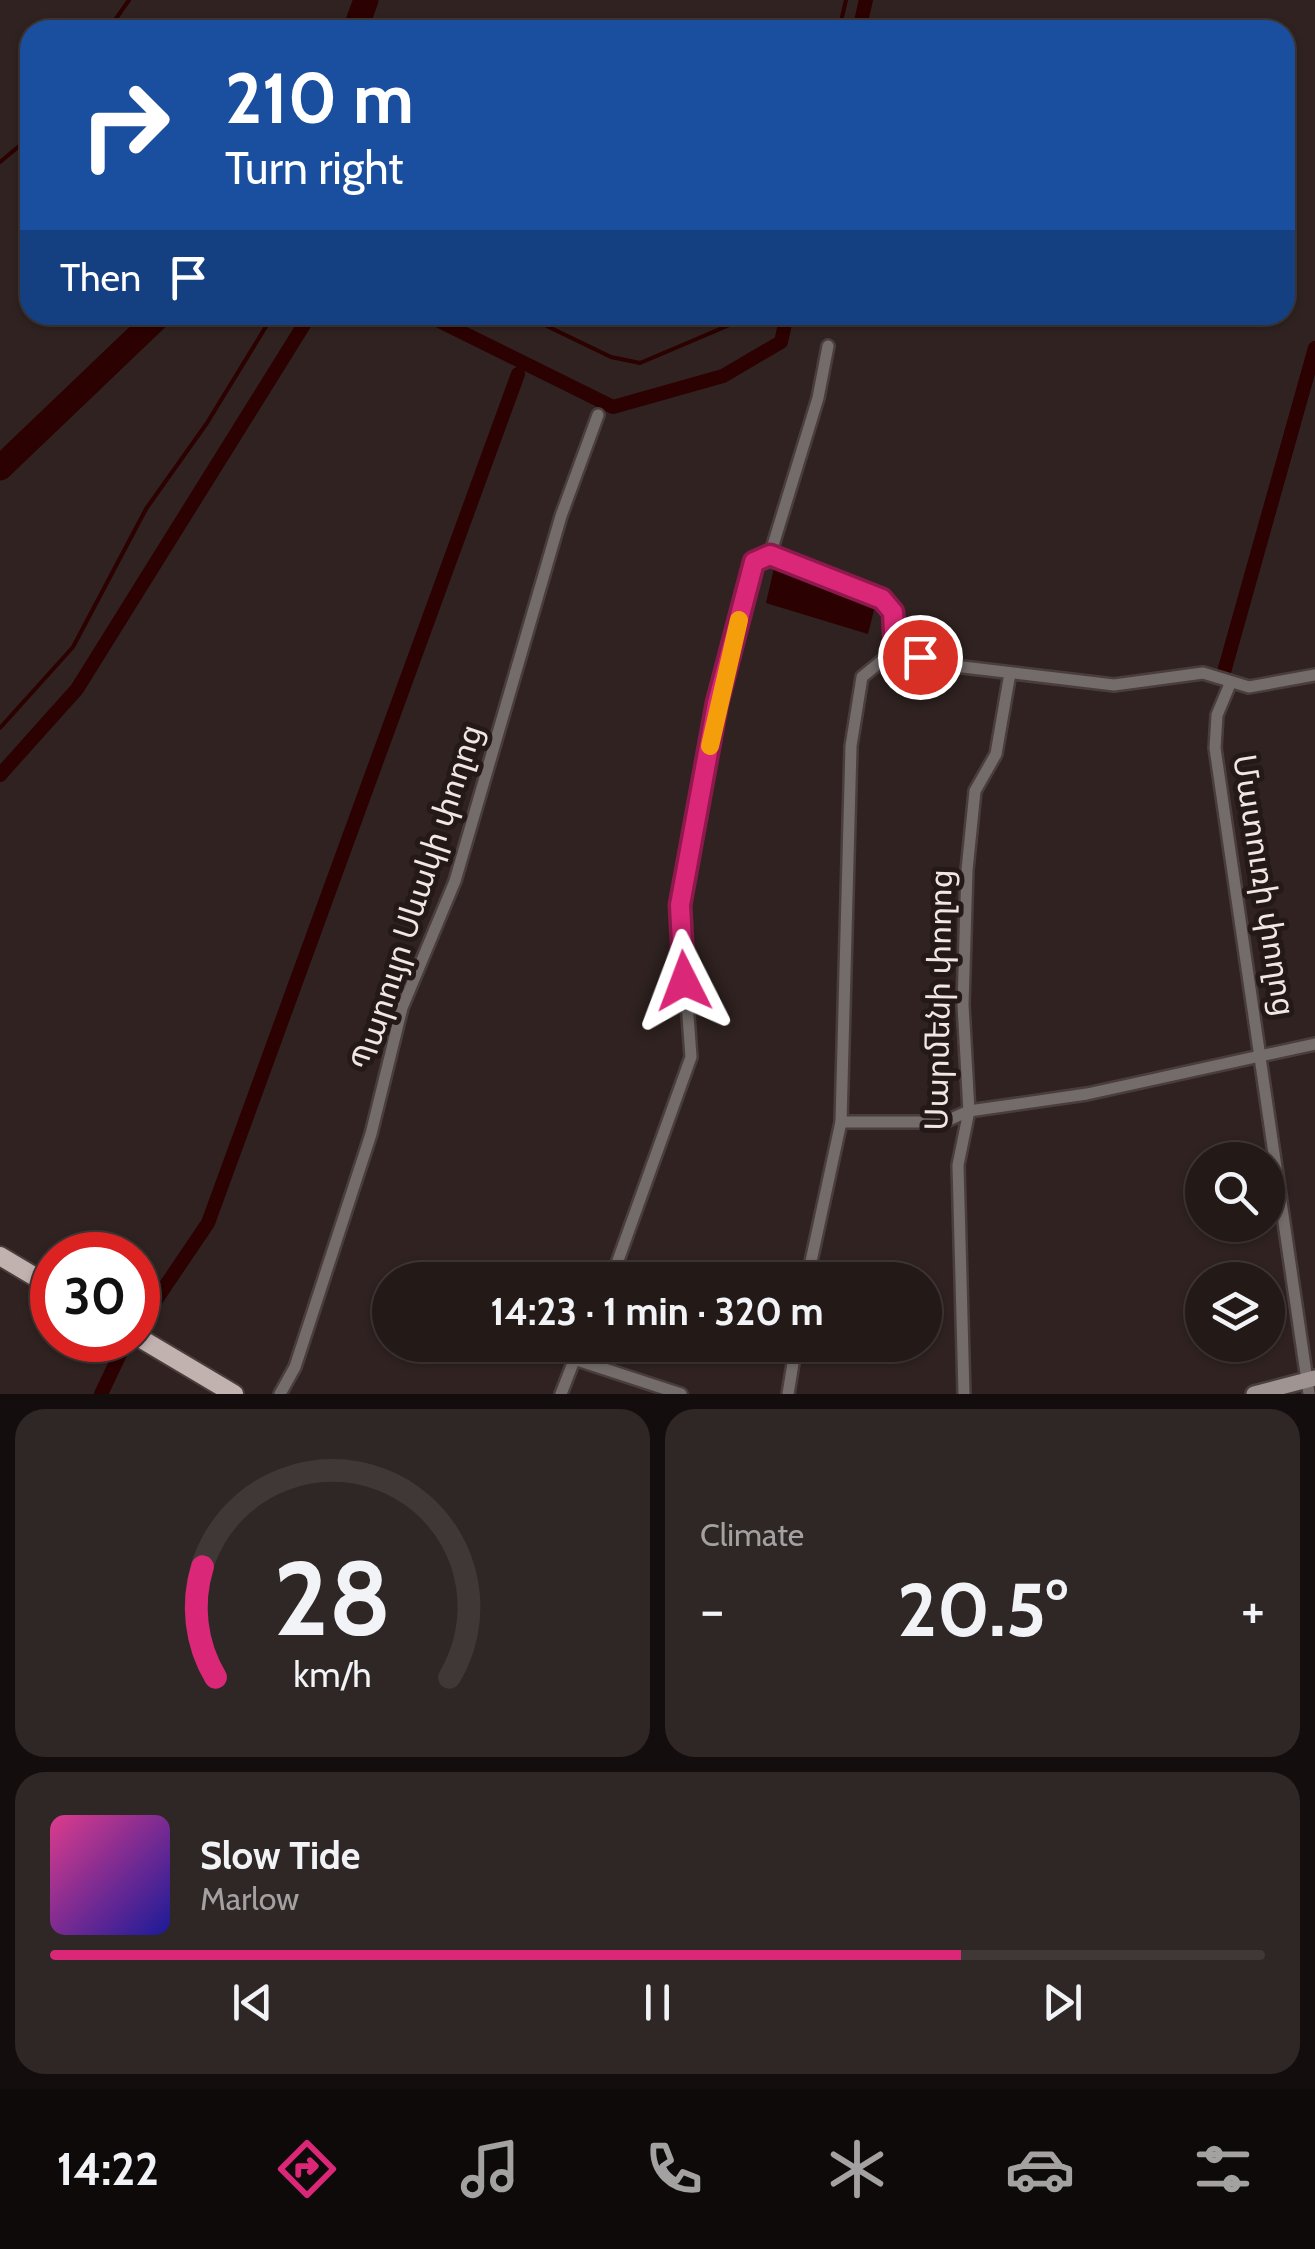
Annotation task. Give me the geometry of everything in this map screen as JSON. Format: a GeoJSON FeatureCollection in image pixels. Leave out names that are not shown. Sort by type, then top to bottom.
{"type":"FeatureCollection","features":[{"type":"Feature","properties":{"kind":"main road"},"geometry":{"type":"LineString","coordinates":[[0,1256],[30,1274]]}},
{"type":"Feature","properties":{"kind":"main road"},"geometry":{"type":"LineString","coordinates":[[160,1350],[234,1394]]}},
{"type":"Feature","properties":{"kind":"main road"},"geometry":{"type":"LineString","coordinates":[[1254,1394],[1311,1384]]}},
{"type":"Feature","properties":{"kind":"street"},"geometry":{"type":"LineString","coordinates":[[770,555],[818,398],[828,346]]}},
{"type":"Feature","properties":{"kind":"street","name":"Պարույր Սևակի փողոց"},"geometry":{"type":"LineString","coordinates":[[280,1394],[295,1367],[371,1134],[402,1008],[455,881],[561,516],[598,415]]}},
{"type":"Feature","properties":{"kind":"street"},"geometry":{"type":"LineString","coordinates":[[618,1262],[691,1056],[680,905],[717,703],[754,562],[770,555],[882,599],[893,612],[895,650]]}},
{"type":"Feature","properties":{"kind":"street"},"geometry":{"type":"LineString","coordinates":[[895,650],[946,665],[1114,685],[1203,673],[1249,687],[1315,675]]}},
{"type":"Feature","properties":{"kind":"street"},"geometry":{"type":"LineString","coordinates":[[811,1262],[841,1122],[851,746],[862,677],[895,650]]}},
{"type":"Feature","properties":{"kind":"street","name":"Սարմենի փողոց"},"geometry":{"type":"LineString","coordinates":[[964,1394],[958,1165],[969,1111],[963,1004],[967,870],[975,791],[996,754],[1010,674]]}},
{"type":"Feature","properties":{"kind":"street","name":"Մատուռի փողոց"},"geometry":{"type":"LineString","coordinates":[[1230,684],[1217,715],[1215,748],[1311,1384]]}},
{"type":"Feature","properties":{"kind":"street"},"geometry":{"type":"LineString","coordinates":[[841,1122],[944,1122],[969,1111],[1087,1094],[1315,1044]]}},
{"type":"Feature","properties":{"kind":"street"},"geometry":{"type":"LineString","coordinates":[[561,1394],[573,1362]]}},
{"type":"Feature","properties":{"kind":"street"},"geometry":{"type":"LineString","coordinates":[[583,1362],[681,1394]]}},
{"type":"Feature","properties":{"kind":"street"},"geometry":{"type":"LineString","coordinates":[[788,1394],[793,1362]]}},
{"type":"Feature","properties":{"kind":"shaded area"},"geometry":{"type":"Polygon","coordinates":[[[774,568],[875,606],[868,634],[766,603],[774,568]]]}},
{"type":"Feature","properties":{"kind":"waterway"},"geometry":{"type":"LineString","coordinates":[[115,20],[129,0]]}},
{"type":"Feature","properties":{"kind":"waterway"},"geometry":{"type":"LineString","coordinates":[[359,20],[366,0]]}},
{"type":"Feature","properties":{"kind":"waterway"},"geometry":{"type":"LineString","coordinates":[[841,20],[846,0]]}},
{"type":"Feature","properties":{"kind":"waterway"},"geometry":{"type":"LineString","coordinates":[[861,20],[866,0]]}},
{"type":"Feature","properties":{"kind":"waterway"},"geometry":{"type":"LineString","coordinates":[[0,162],[20,145]]}},
{"type":"Feature","properties":{"kind":"waterway"},"geometry":{"type":"LineString","coordinates":[[0,468],[150,325]]}},
{"type":"Feature","properties":{"kind":"waterway"},"geometry":{"type":"LineString","coordinates":[[0,728],[73,647],[146,509],[207,423],[267,325]]}},
{"type":"Feature","properties":{"kind":"waterway"},"geometry":{"type":"LineString","coordinates":[[0,775],[77,689],[304,325]]}},
{"type":"Feature","properties":{"kind":"waterway"},"geometry":{"type":"LineString","coordinates":[[447,325],[613,407],[723,376],[781,342],[785,325]]}},
{"type":"Feature","properties":{"kind":"waterway"},"geometry":{"type":"LineString","coordinates":[[545,325],[611,357],[640,363],[729,325]]}},
{"type":"Feature","properties":{"kind":"waterway"},"geometry":{"type":"LineString","coordinates":[[1224,672],[1315,348]]}},
{"type":"Feature","properties":{"kind":"waterway"},"geometry":{"type":"LineString","coordinates":[[160,1294],[208,1223],[518,374]]}},
{"type":"Feature","properties":{"kind":"waterway"},"geometry":{"type":"LineString","coordinates":[[101,1394],[116,1362]]}},
{"type":"Feature","properties":{"kind":"slow traffic"},"geometry":{"type":"LineString","coordinates":[[710,746],[739,620]]}},
{"type":"Feature","properties":{"kind":"route"},"geometry":{"type":"LineString","coordinates":[[684,981],[680,905],[717,703],[754,562],[770,555],[882,599],[893,612],[895,650],[920,657]]}}]}
